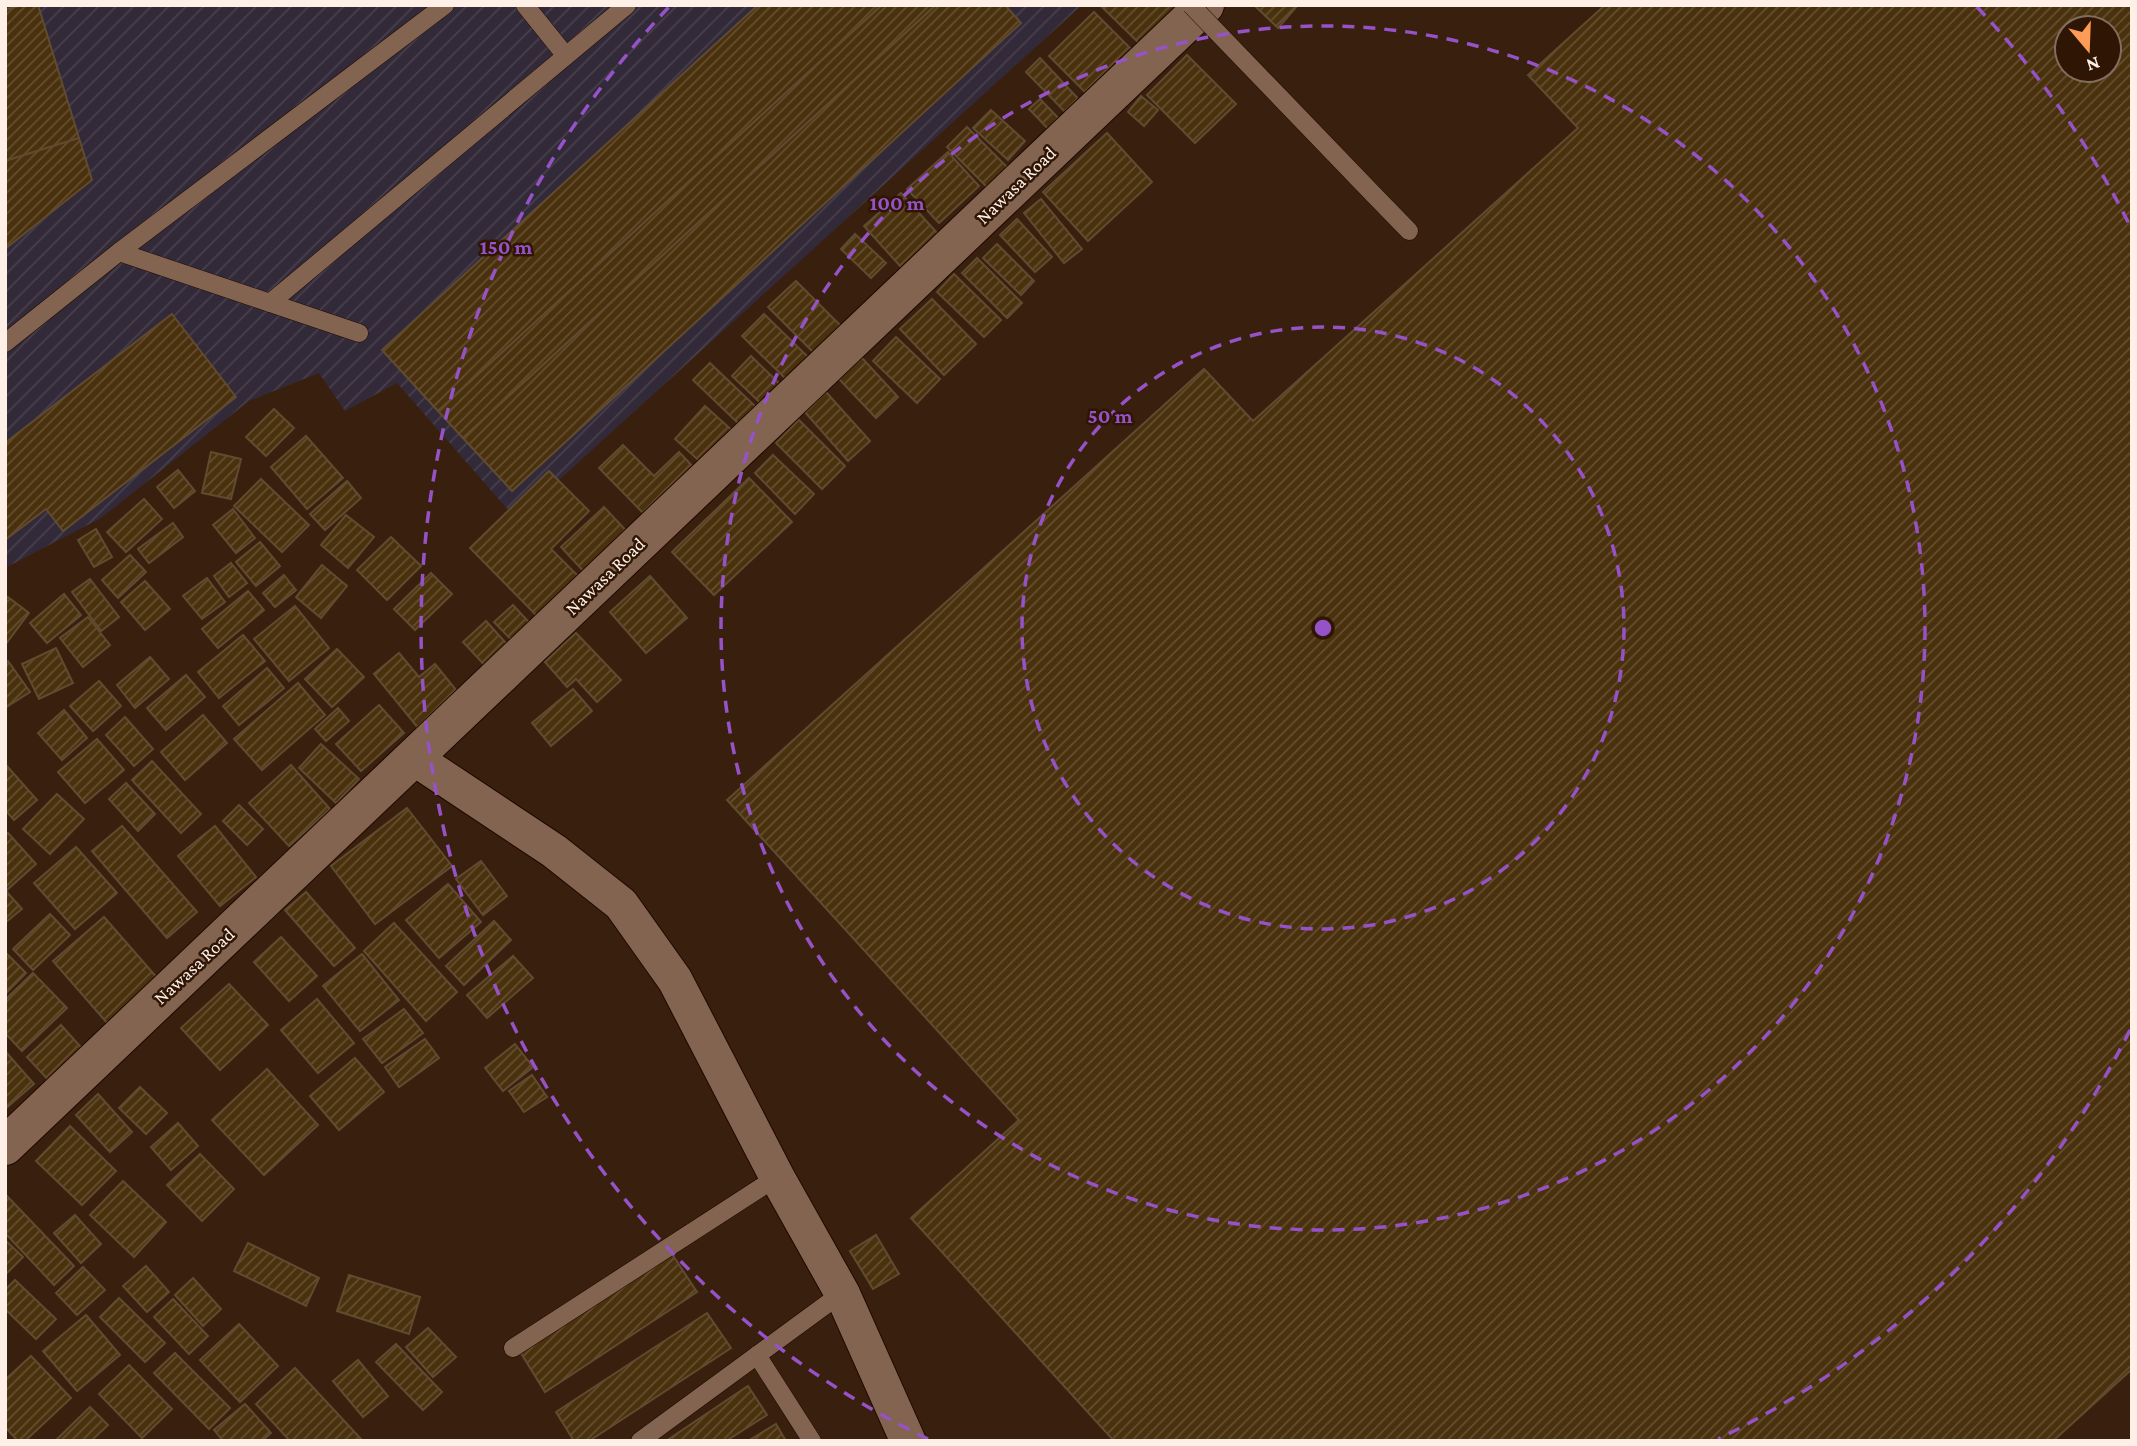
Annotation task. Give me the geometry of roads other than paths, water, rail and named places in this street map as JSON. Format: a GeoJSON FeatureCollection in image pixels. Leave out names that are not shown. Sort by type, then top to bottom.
{"type":"FeatureCollection","features":[{"type":"Feature","properties":{"kind":"street","name":"Nawasa Road"},"geometry":{"type":"LineString","coordinates":[[5,1146],[1205,5]]}},
{"type":"Feature","properties":{"kind":"street"},"geometry":{"type":"LineString","coordinates":[[414,758],[554,851],[621,904],[675,980],[777,1177],[842,1293],[908,1441]]}},
{"type":"Feature","properties":{"kind":"lane"},"geometry":{"type":"LineString","coordinates":[[5,343],[119,252],[445,5]]}},
{"type":"Feature","properties":{"kind":"lane"},"geometry":{"type":"LineString","coordinates":[[525,5],[566,56]]}},
{"type":"Feature","properties":{"kind":"lane"},"geometry":{"type":"LineString","coordinates":[[270,303],[627,5]]}},
{"type":"Feature","properties":{"kind":"lane"},"geometry":{"type":"LineString","coordinates":[[1191,5],[1409,231]]}},
{"type":"Feature","properties":{"kind":"lane"},"geometry":{"type":"LineString","coordinates":[[119,252],[359,333]]}},
{"type":"Feature","properties":{"kind":"lane"},"geometry":{"type":"LineString","coordinates":[[513,1348],[777,1177]]}},
{"type":"Feature","properties":{"kind":"lane"},"geometry":{"type":"LineString","coordinates":[[640,1441],[842,1293]]}},
{"type":"Feature","properties":{"kind":"lane"},"geometry":{"type":"LineString","coordinates":[[757,1355],[811,1441]]}}]}
